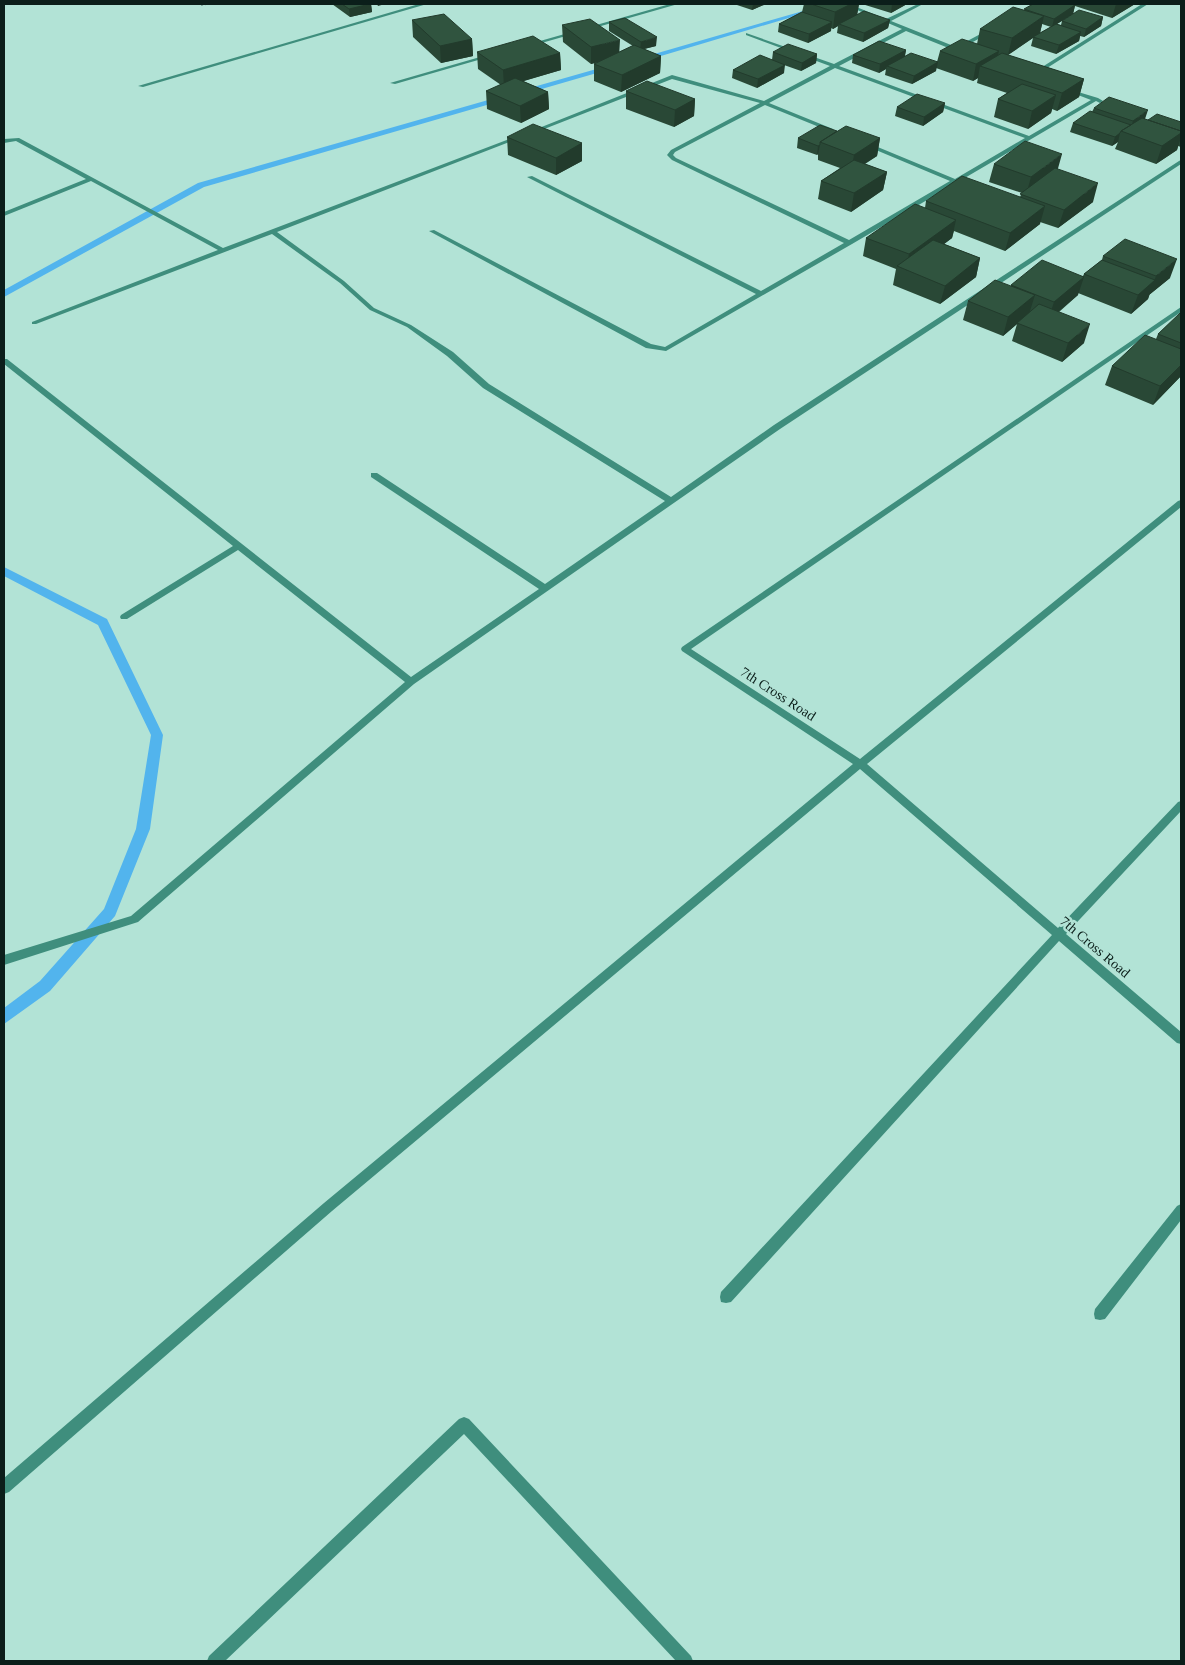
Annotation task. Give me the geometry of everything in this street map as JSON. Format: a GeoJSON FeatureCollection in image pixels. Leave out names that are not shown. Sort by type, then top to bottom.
{"type":"FeatureCollection","features":[{"type":"Feature","properties":{"kind":"street"},"geometry":{"type":"LineString","coordinates":[[140,86],[424,4]]}},
{"type":"Feature","properties":{"kind":"street"},"geometry":{"type":"LineString","coordinates":[[525,46],[675,4]]}},
{"type":"Feature","properties":{"kind":"street"},"geometry":{"type":"LineString","coordinates":[[845,4],[965,52]]}},
{"type":"Feature","properties":{"kind":"street"},"geometry":{"type":"LineString","coordinates":[[886,21],[922,4]]}},
{"type":"Feature","properties":{"kind":"street"},"geometry":{"type":"LineString","coordinates":[[1040,79],[1031,76],[1145,4]]}},
{"type":"Feature","properties":{"kind":"street"},"geometry":{"type":"LineString","coordinates":[[956,49],[997,26]]}},
{"type":"Feature","properties":{"kind":"street"},"geometry":{"type":"LineString","coordinates":[[850,243],[670,155],[672,151],[905,29]]}},
{"type":"Feature","properties":{"kind":"street"},"geometry":{"type":"LineString","coordinates":[[748,34],[1030,138]]}},
{"type":"Feature","properties":{"kind":"street"},"geometry":{"type":"LineString","coordinates":[[393,83],[496,54]]}},
{"type":"Feature","properties":{"kind":"street"},"geometry":{"type":"LineString","coordinates":[[34,323],[672,77],[765,103],[842,134]]}},
{"type":"Feature","properties":{"kind":"street"},"geometry":{"type":"LineString","coordinates":[[1059,86],[1105,102]]}},
{"type":"Feature","properties":{"kind":"street"},"geometry":{"type":"LineString","coordinates":[[432,232],[649,346],[666,349],[1096,99]]}},
{"type":"Feature","properties":{"kind":"street"},"geometry":{"type":"LineString","coordinates":[[4,141],[17,139],[224,251]]}},
{"type":"Feature","properties":{"kind":"street"},"geometry":{"type":"LineString","coordinates":[[860,141],[956,181]]}},
{"type":"Feature","properties":{"kind":"street"},"geometry":{"type":"LineString","coordinates":[[4,960],[134,919],[411,682],[777,426],[1181,162]]}},
{"type":"Feature","properties":{"kind":"street"},"geometry":{"type":"LineString","coordinates":[[530,177],[761,294]]}},
{"type":"Feature","properties":{"kind":"street"},"geometry":{"type":"LineString","coordinates":[[4,214],[91,179]]}},
{"type":"Feature","properties":{"kind":"street"},"geometry":{"type":"LineString","coordinates":[[273,232],[342,282],[372,309],[409,326],[450,354],[486,386],[671,501]]}},
{"type":"Feature","properties":{"kind":"street","name":"7th Cross Road"},"geometry":{"type":"LineString","coordinates":[[1181,309],[685,649],[860,764],[1181,1039]]}},
{"type":"Feature","properties":{"kind":"street"},"geometry":{"type":"LineString","coordinates":[[4,361],[411,682]]}},
{"type":"Feature","properties":{"kind":"street"},"geometry":{"type":"LineString","coordinates":[[374,475],[546,589]]}},
{"type":"Feature","properties":{"kind":"street"},"geometry":{"type":"LineString","coordinates":[[4,1487],[328,1207],[860,764],[1181,502]]}},
{"type":"Feature","properties":{"kind":"street"},"geometry":{"type":"LineString","coordinates":[[124,617],[238,546]]}},
{"type":"Feature","properties":{"kind":"street"},"geometry":{"type":"LineString","coordinates":[[726,1297],[1059,934],[1181,805]]}},
{"type":"Feature","properties":{"kind":"street"},"geometry":{"type":"LineString","coordinates":[[1100,1314],[1181,1210]]}},
{"type":"Feature","properties":{"kind":"street"},"geometry":{"type":"LineString","coordinates":[[214,1661],[464,1424],[686,1661]]}},
{"type":"Feature","properties":{"kind":"path"},"geometry":{"type":"LineString","coordinates":[[200,5],[206,4]]}},
{"type":"Feature","properties":{"kind":"building"},"geometry":{"type":"Polygon","coordinates":[[[342,4],[370,4],[349,9],[342,4]]]}},
{"type":"Feature","properties":{"kind":"building"},"geometry":{"type":"Polygon","coordinates":[[[811,4],[851,4],[835,12],[811,4]]]}},
{"type":"Feature","properties":{"kind":"building"},"geometry":{"type":"Polygon","coordinates":[[[1033,4],[1075,5],[1054,19],[1024,9],[1033,4]]]}},
{"type":"Feature","properties":{"kind":"building"},"geometry":{"type":"Polygon","coordinates":[[[1013,7],[1044,16],[1012,38],[980,29],[1013,7]]]}},
{"type":"Feature","properties":{"kind":"building"},"geometry":{"type":"Polygon","coordinates":[[[1079,10],[1103,17],[1086,29],[1062,21],[1079,10]]]}},
{"type":"Feature","properties":{"kind":"building"},"geometry":{"type":"Polygon","coordinates":[[[864,11],[890,20],[864,33],[839,24],[864,11]]]}},
{"type":"Feature","properties":{"kind":"building"},"geometry":{"type":"Polygon","coordinates":[[[802,12],[832,22],[809,34],[779,24],[802,12]]]}},
{"type":"Feature","properties":{"kind":"building"},"geometry":{"type":"Polygon","coordinates":[[[444,14],[472,39],[440,46],[412,20],[444,14]]]}},
{"type":"Feature","properties":{"kind":"building"},"geometry":{"type":"Polygon","coordinates":[[[625,18],[657,37],[641,42],[609,22],[625,18]]]}},
{"type":"Feature","properties":{"kind":"building"},"geometry":{"type":"Polygon","coordinates":[[[590,19],[620,40],[591,47],[562,25],[590,19]]]}},
{"type":"Feature","properties":{"kind":"building"},"geometry":{"type":"Polygon","coordinates":[[[1056,24],[1081,32],[1059,45],[1033,37],[1056,24]]]}},
{"type":"Feature","properties":{"kind":"building"},"geometry":{"type":"Polygon","coordinates":[[[533,36],[560,53],[503,70],[477,52],[533,36]]]}},
{"type":"Feature","properties":{"kind":"building"},"geometry":{"type":"Polygon","coordinates":[[[962,39],[999,51],[976,64],[940,51],[962,39]]]}},
{"type":"Feature","properties":{"kind":"building"},"geometry":{"type":"Polygon","coordinates":[[[879,41],[906,50],[880,64],[853,55],[879,41]]]}},
{"type":"Feature","properties":{"kind":"building"},"geometry":{"type":"Polygon","coordinates":[[[788,44],[817,54],[802,63],[773,52],[788,44]]]}},
{"type":"Feature","properties":{"kind":"building"},"geometry":{"type":"Polygon","coordinates":[[[634,45],[661,56],[622,75],[594,64],[634,45]]]}},
{"type":"Feature","properties":{"kind":"building"},"geometry":{"type":"Polygon","coordinates":[[[911,53],[938,62],[914,76],[887,66],[911,53]]]}},
{"type":"Feature","properties":{"kind":"building"},"geometry":{"type":"Polygon","coordinates":[[[1002,53],[1084,79],[1062,93],[980,66],[1002,53]]]}},
{"type":"Feature","properties":{"kind":"building"},"geometry":{"type":"Polygon","coordinates":[[[760,55],[785,65],[758,79],[733,70],[760,55]]]}},
{"type":"Feature","properties":{"kind":"building"},"geometry":{"type":"Polygon","coordinates":[[[515,78],[548,92],[520,106],[486,91],[515,78]]]}},
{"type":"Feature","properties":{"kind":"building"},"geometry":{"type":"Polygon","coordinates":[[[647,81],[695,99],[675,110],[626,91],[647,81]]]}},
{"type":"Feature","properties":{"kind":"building"},"geometry":{"type":"Polygon","coordinates":[[[1022,84],[1056,95],[1032,111],[998,99],[1022,84]]]}},
{"type":"Feature","properties":{"kind":"building"},"geometry":{"type":"Polygon","coordinates":[[[917,94],[945,103],[924,117],[897,107],[917,94]]]}},
{"type":"Feature","properties":{"kind":"building"},"geometry":{"type":"Polygon","coordinates":[[[1109,97],[1148,110],[1133,121],[1094,108],[1109,97]]]}},
{"type":"Feature","properties":{"kind":"building"},"geometry":{"type":"Polygon","coordinates":[[[1090,111],[1131,125],[1115,137],[1073,123],[1090,111]]]}},
{"type":"Feature","properties":{"kind":"building"},"geometry":{"type":"Polygon","coordinates":[[[1157,114],[1181,122],[1181,131],[1148,120],[1157,114]]]}},
{"type":"Feature","properties":{"kind":"building"},"geometry":{"type":"Polygon","coordinates":[[[1142,118],[1181,131],[1181,133],[1162,146],[1121,131],[1142,118]]]}},
{"type":"Feature","properties":{"kind":"building"},"geometry":{"type":"Polygon","coordinates":[[[533,124],[582,143],[556,158],[507,137],[533,124]]]}},
{"type":"Feature","properties":{"kind":"building"},"geometry":{"type":"Polygon","coordinates":[[[820,125],[837,131],[820,142],[818,146],[798,138],[820,125]]]}},
{"type":"Feature","properties":{"kind":"building"},"geometry":{"type":"Polygon","coordinates":[[[846,126],[880,138],[854,155],[820,142],[846,126]]]}},
{"type":"Feature","properties":{"kind":"building"},"geometry":{"type":"Polygon","coordinates":[[[1025,141],[1062,154],[1031,177],[994,164],[1025,141]]]}},
{"type":"Feature","properties":{"kind":"building"},"geometry":{"type":"Polygon","coordinates":[[[854,160],[887,172],[854,193],[821,181],[854,160]]]}},
{"type":"Feature","properties":{"kind":"building"},"geometry":{"type":"Polygon","coordinates":[[[1055,168],[1098,183],[1064,210],[1020,194],[1055,168]]]}},
{"type":"Feature","properties":{"kind":"building"},"geometry":{"type":"Polygon","coordinates":[[[962,176],[1045,206],[1010,233],[926,201],[962,176]]]}},
{"type":"Feature","properties":{"kind":"building"},"geometry":{"type":"Polygon","coordinates":[[[915,204],[956,220],[909,254],[866,238],[915,204]]]}},
{"type":"Feature","properties":{"kind":"building"},"geometry":{"type":"Polygon","coordinates":[[[1125,239],[1177,259],[1156,276],[1103,256],[1125,239]]]}},
{"type":"Feature","properties":{"kind":"building"},"geometry":{"type":"Polygon","coordinates":[[[933,240],[980,258],[945,286],[897,266],[933,240]]]}},
{"type":"Feature","properties":{"kind":"building"},"geometry":{"type":"Polygon","coordinates":[[[1042,260],[1084,277],[1054,302],[1011,285],[1042,260]]]}},
{"type":"Feature","properties":{"kind":"building"},"geometry":{"type":"Polygon","coordinates":[[[1102,260],[1155,280],[1138,295],[1084,274],[1102,260]]]}},
{"type":"Feature","properties":{"kind":"building"},"geometry":{"type":"Polygon","coordinates":[[[995,280],[1035,295],[1008,317],[968,301],[995,280]]]}},
{"type":"Feature","properties":{"kind":"building"},"geometry":{"type":"Polygon","coordinates":[[[1039,304],[1090,324],[1068,343],[1017,323],[1039,304]]]}},
{"type":"Feature","properties":{"kind":"building"},"geometry":{"type":"Polygon","coordinates":[[[1180,313],[1181,343],[1158,334],[1180,313]]]}},
{"type":"Feature","properties":{"kind":"building"},"geometry":{"type":"Polygon","coordinates":[[[1145,335],[1181,349],[1181,365],[1160,386],[1112,366],[1145,335]]]}},
{"type":"Feature","properties":{"kind":"waterway"},"geometry":{"type":"LineString","coordinates":[[641,59],[816,9],[805,4]]}},
{"type":"Feature","properties":{"kind":"waterway"},"geometry":{"type":"LineString","coordinates":[[4,294],[201,185],[610,68]]}},
{"type":"Feature","properties":{"kind":"waterway"},"geometry":{"type":"LineString","coordinates":[[4,571],[103,622],[157,735],[143,829],[110,912],[45,986],[4,1017]]}}]}
